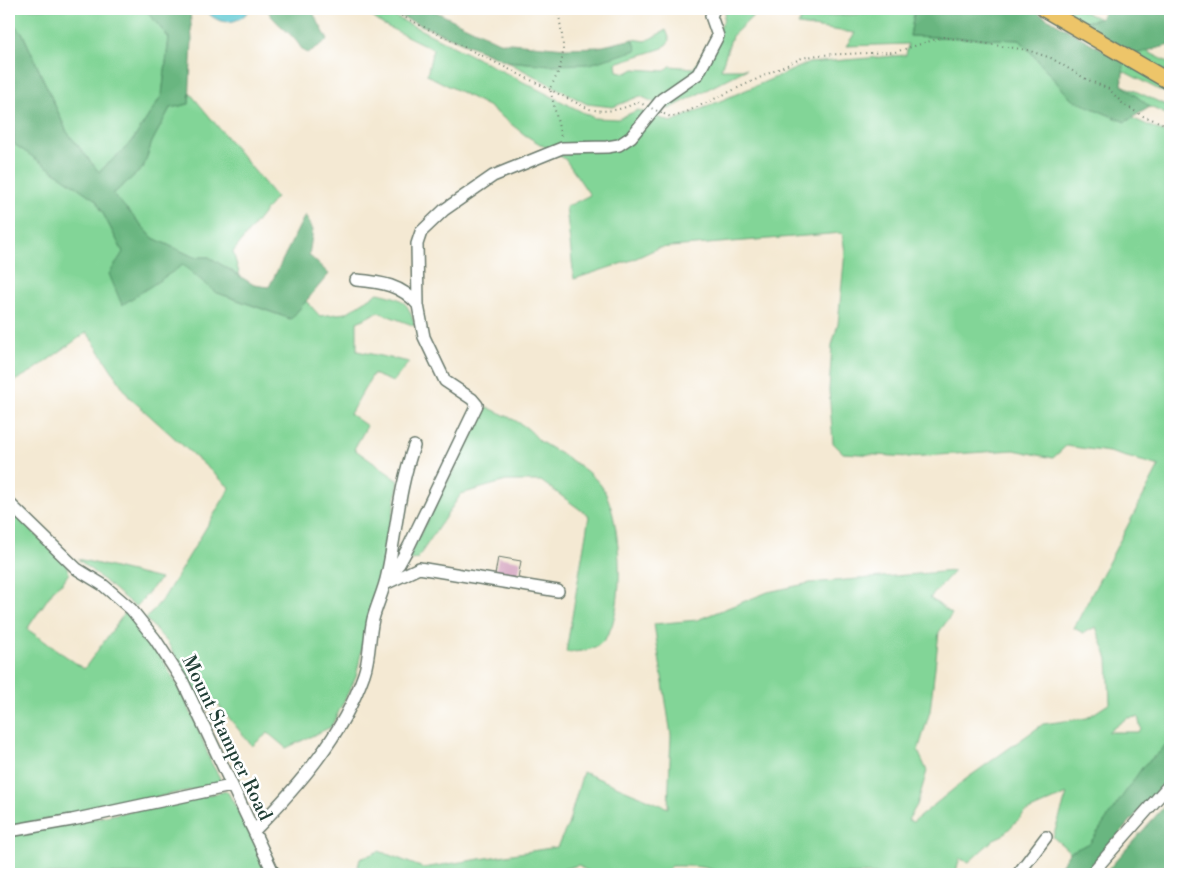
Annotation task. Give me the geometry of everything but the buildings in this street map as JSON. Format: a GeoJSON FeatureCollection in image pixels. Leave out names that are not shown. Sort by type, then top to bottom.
{"type":"FeatureCollection","features":[{"type":"Feature","properties":{"kind":"main road"},"geometry":{"type":"LineString","coordinates":[[1044,9],[1170,82]]}},
{"type":"Feature","properties":{"kind":"street"},"geometry":{"type":"LineString","coordinates":[[386,581],[399,564],[409,546],[477,406],[472,398],[445,380],[424,337],[418,304],[417,244],[421,232],[444,210],[493,176],[562,148],[619,145],[631,136],[662,98],[698,74],[718,36],[711,16],[714,9]]}},
{"type":"Feature","properties":{"kind":"street"},"geometry":{"type":"LineString","coordinates":[[356,280],[396,287],[410,294],[418,304]]}},
{"type":"Feature","properties":{"kind":"street"},"geometry":{"type":"LineString","coordinates":[[254,831],[299,784],[318,760],[342,720],[364,675],[373,620],[386,581],[398,500],[414,446]]}},
{"type":"Feature","properties":{"kind":"street","name":"Mount Stamper Road"},"geometry":{"type":"LineString","coordinates":[[9,503],[77,569],[104,586],[131,609],[155,639],[183,682],[274,874]]}},
{"type":"Feature","properties":{"kind":"street"},"geometry":{"type":"LineString","coordinates":[[386,581],[419,568],[558,591]]}},
{"type":"Feature","properties":{"kind":"street"},"geometry":{"type":"LineString","coordinates":[[1091,874],[1170,784]]}},
{"type":"Feature","properties":{"kind":"street"},"geometry":{"type":"LineString","coordinates":[[9,831],[72,820],[231,786]]}},
{"type":"Feature","properties":{"kind":"street"},"geometry":{"type":"LineString","coordinates":[[1018,874],[1046,838]]}},
{"type":"Feature","properties":{"kind":"path"},"geometry":{"type":"LineString","coordinates":[[388,9],[589,109],[603,112],[621,110],[638,102],[671,117],[680,115],[802,58],[818,55],[895,52],[943,37],[1027,50],[1051,58],[1086,80],[1108,89],[1124,104],[1144,116],[1170,126]]}},
{"type":"Feature","properties":{"kind":"path"},"geometry":{"type":"LineString","coordinates":[[558,9],[564,53],[561,69],[550,88],[562,148]]}},
{"type":"Feature","properties":{"kind":"green space"},"geometry":{"type":"Polygon","coordinates":[[[9,9],[145,9],[169,38],[162,95],[131,143],[99,172],[67,132],[22,32],[9,20],[9,9]]]}},
{"type":"Feature","properties":{"kind":"green space"},"geometry":{"type":"Polygon","coordinates":[[[145,9],[190,9],[192,40],[189,104],[170,108],[152,142],[143,168],[113,194],[153,238],[194,257],[209,257],[254,285],[269,287],[305,215],[313,230],[309,255],[329,274],[291,319],[215,292],[183,265],[122,305],[109,274],[123,252],[96,200],[14,144],[14,116],[9,108],[9,20],[22,32],[67,132],[99,172],[131,143],[162,95],[169,38],[145,9]]]}},
{"type":"Feature","properties":{"kind":"green space"},"geometry":{"type":"Polygon","coordinates":[[[267,9],[311,9],[328,40],[308,53],[306,52],[273,18],[267,9]]]}},
{"type":"Feature","properties":{"kind":"green space"},"geometry":{"type":"Polygon","coordinates":[[[362,9],[380,9],[594,118],[618,119],[638,110],[671,122],[809,63],[906,55],[908,44],[846,46],[855,33],[798,25],[802,17],[864,14],[893,9],[920,9],[914,13],[910,36],[1020,40],[1071,99],[1125,122],[1132,118],[1170,135],[1170,739],[1160,752],[1144,765],[1090,844],[1070,852],[1053,837],[1067,794],[1026,812],[1003,835],[994,839],[969,862],[960,859],[955,874],[723,874],[691,866],[671,866],[663,874],[628,874],[624,870],[595,873],[579,865],[559,870],[554,874],[356,874],[360,859],[379,851],[423,868],[557,847],[568,825],[583,772],[668,808],[671,735],[654,624],[697,620],[768,592],[810,583],[954,571],[930,598],[952,614],[939,632],[930,711],[918,751],[927,771],[917,805],[908,820],[913,822],[966,779],[1043,724],[1087,718],[1110,703],[1108,659],[1096,627],[1083,633],[1074,628],[1159,466],[1109,452],[1066,446],[1053,458],[1014,450],[909,457],[843,453],[833,443],[829,390],[832,345],[838,324],[845,252],[842,233],[658,248],[632,260],[574,279],[566,207],[590,195],[565,159],[525,135],[488,106],[427,75],[433,49],[382,24],[362,9]],[[1138,717],[1127,718],[1108,732],[1138,732],[1141,729],[1138,717]]]}},
{"type":"Feature","properties":{"kind":"green space"},"geometry":{"type":"Polygon","coordinates":[[[383,9],[430,9],[499,42],[566,48],[599,47],[633,39],[637,50],[590,64],[551,65],[506,61],[383,9]]]}},
{"type":"Feature","properties":{"kind":"green space"},"geometry":{"type":"Polygon","coordinates":[[[738,9],[753,16],[732,36],[721,69],[747,69],[669,109],[640,96],[613,107],[587,104],[506,61],[551,65],[636,50],[633,39],[646,41],[666,30],[670,40],[663,48],[616,63],[617,71],[627,73],[634,69],[665,71],[670,66],[694,68],[723,22],[725,11],[738,9]]]}},
{"type":"Feature","properties":{"kind":"green space"},"geometry":{"type":"Polygon","coordinates":[[[920,9],[1031,9],[1124,62],[1122,85],[1150,107],[1125,122],[1071,99],[1020,40],[910,36],[914,13],[920,9]]]}},
{"type":"Feature","properties":{"kind":"green space"},"geometry":{"type":"Polygon","coordinates":[[[1055,9],[1078,9],[1100,19],[1078,23],[1055,9]]]}},
{"type":"Feature","properties":{"kind":"green space"},"geometry":{"type":"Polygon","coordinates":[[[1105,9],[1170,9],[1170,45],[1135,54],[1078,23],[1100,19],[1105,9]]]}},
{"type":"Feature","properties":{"kind":"green space"},"geometry":{"type":"Polygon","coordinates":[[[1146,51],[1170,63],[1170,74],[1135,54],[1146,51]]]}},
{"type":"Feature","properties":{"kind":"green space"},"geometry":{"type":"Polygon","coordinates":[[[1124,62],[1170,87],[1170,92],[1163,92],[1123,71],[1124,62]]]}},
{"type":"Feature","properties":{"kind":"green space"},"geometry":{"type":"Polygon","coordinates":[[[1122,85],[1170,107],[1170,116],[1150,107],[1122,85]]]}},
{"type":"Feature","properties":{"kind":"green space"},"geometry":{"type":"Polygon","coordinates":[[[190,93],[276,197],[233,252],[240,276],[209,257],[194,257],[153,238],[113,194],[143,168],[152,142],[170,108],[189,104],[190,93]]]}},
{"type":"Feature","properties":{"kind":"green space"},"geometry":{"type":"Polygon","coordinates":[[[9,108],[14,116],[14,144],[96,200],[123,252],[183,264],[215,292],[290,319],[306,301],[320,316],[346,313],[378,293],[399,299],[410,311],[415,326],[378,312],[357,322],[357,351],[409,362],[393,382],[373,374],[350,414],[367,426],[354,449],[399,481],[381,577],[374,592],[356,677],[331,727],[286,748],[268,733],[252,746],[208,692],[198,699],[168,643],[146,619],[165,596],[230,488],[129,397],[87,332],[34,370],[9,384],[9,108]]]}},
{"type":"Feature","properties":{"kind":"green space"},"geometry":{"type":"Polygon","coordinates":[[[487,407],[520,423],[529,429],[541,442],[580,466],[600,484],[607,497],[617,538],[619,585],[617,607],[612,625],[605,639],[597,646],[582,651],[566,652],[589,516],[541,481],[506,481],[461,494],[417,559],[406,561],[487,407]]]}},
{"type":"Feature","properties":{"kind":"green space"},"geometry":{"type":"Polygon","coordinates":[[[9,508],[66,564],[69,573],[63,582],[55,588],[27,629],[84,669],[127,610],[165,664],[185,700],[221,784],[9,827],[9,508]]]}},
{"type":"Feature","properties":{"kind":"green space"},"geometry":{"type":"Polygon","coordinates":[[[78,559],[160,579],[137,606],[133,605],[78,559]]]}},
{"type":"Feature","properties":{"kind":"green space"},"geometry":{"type":"Polygon","coordinates":[[[1170,739],[1170,776],[1084,874],[1055,874],[1070,852],[1090,843],[1144,765],[1160,752],[1170,739]]]}},
{"type":"Feature","properties":{"kind":"green space"},"geometry":{"type":"Polygon","coordinates":[[[227,791],[270,874],[9,874],[9,836],[227,791]]]}},
{"type":"Feature","properties":{"kind":"green space"},"geometry":{"type":"Polygon","coordinates":[[[1170,800],[1170,874],[1104,874],[1170,800]]]}},
{"type":"Feature","properties":{"kind":"water"},"geometry":{"type":"Polygon","coordinates":[[[205,9],[250,9],[240,19],[228,22],[215,19],[205,9]]]}}]}
